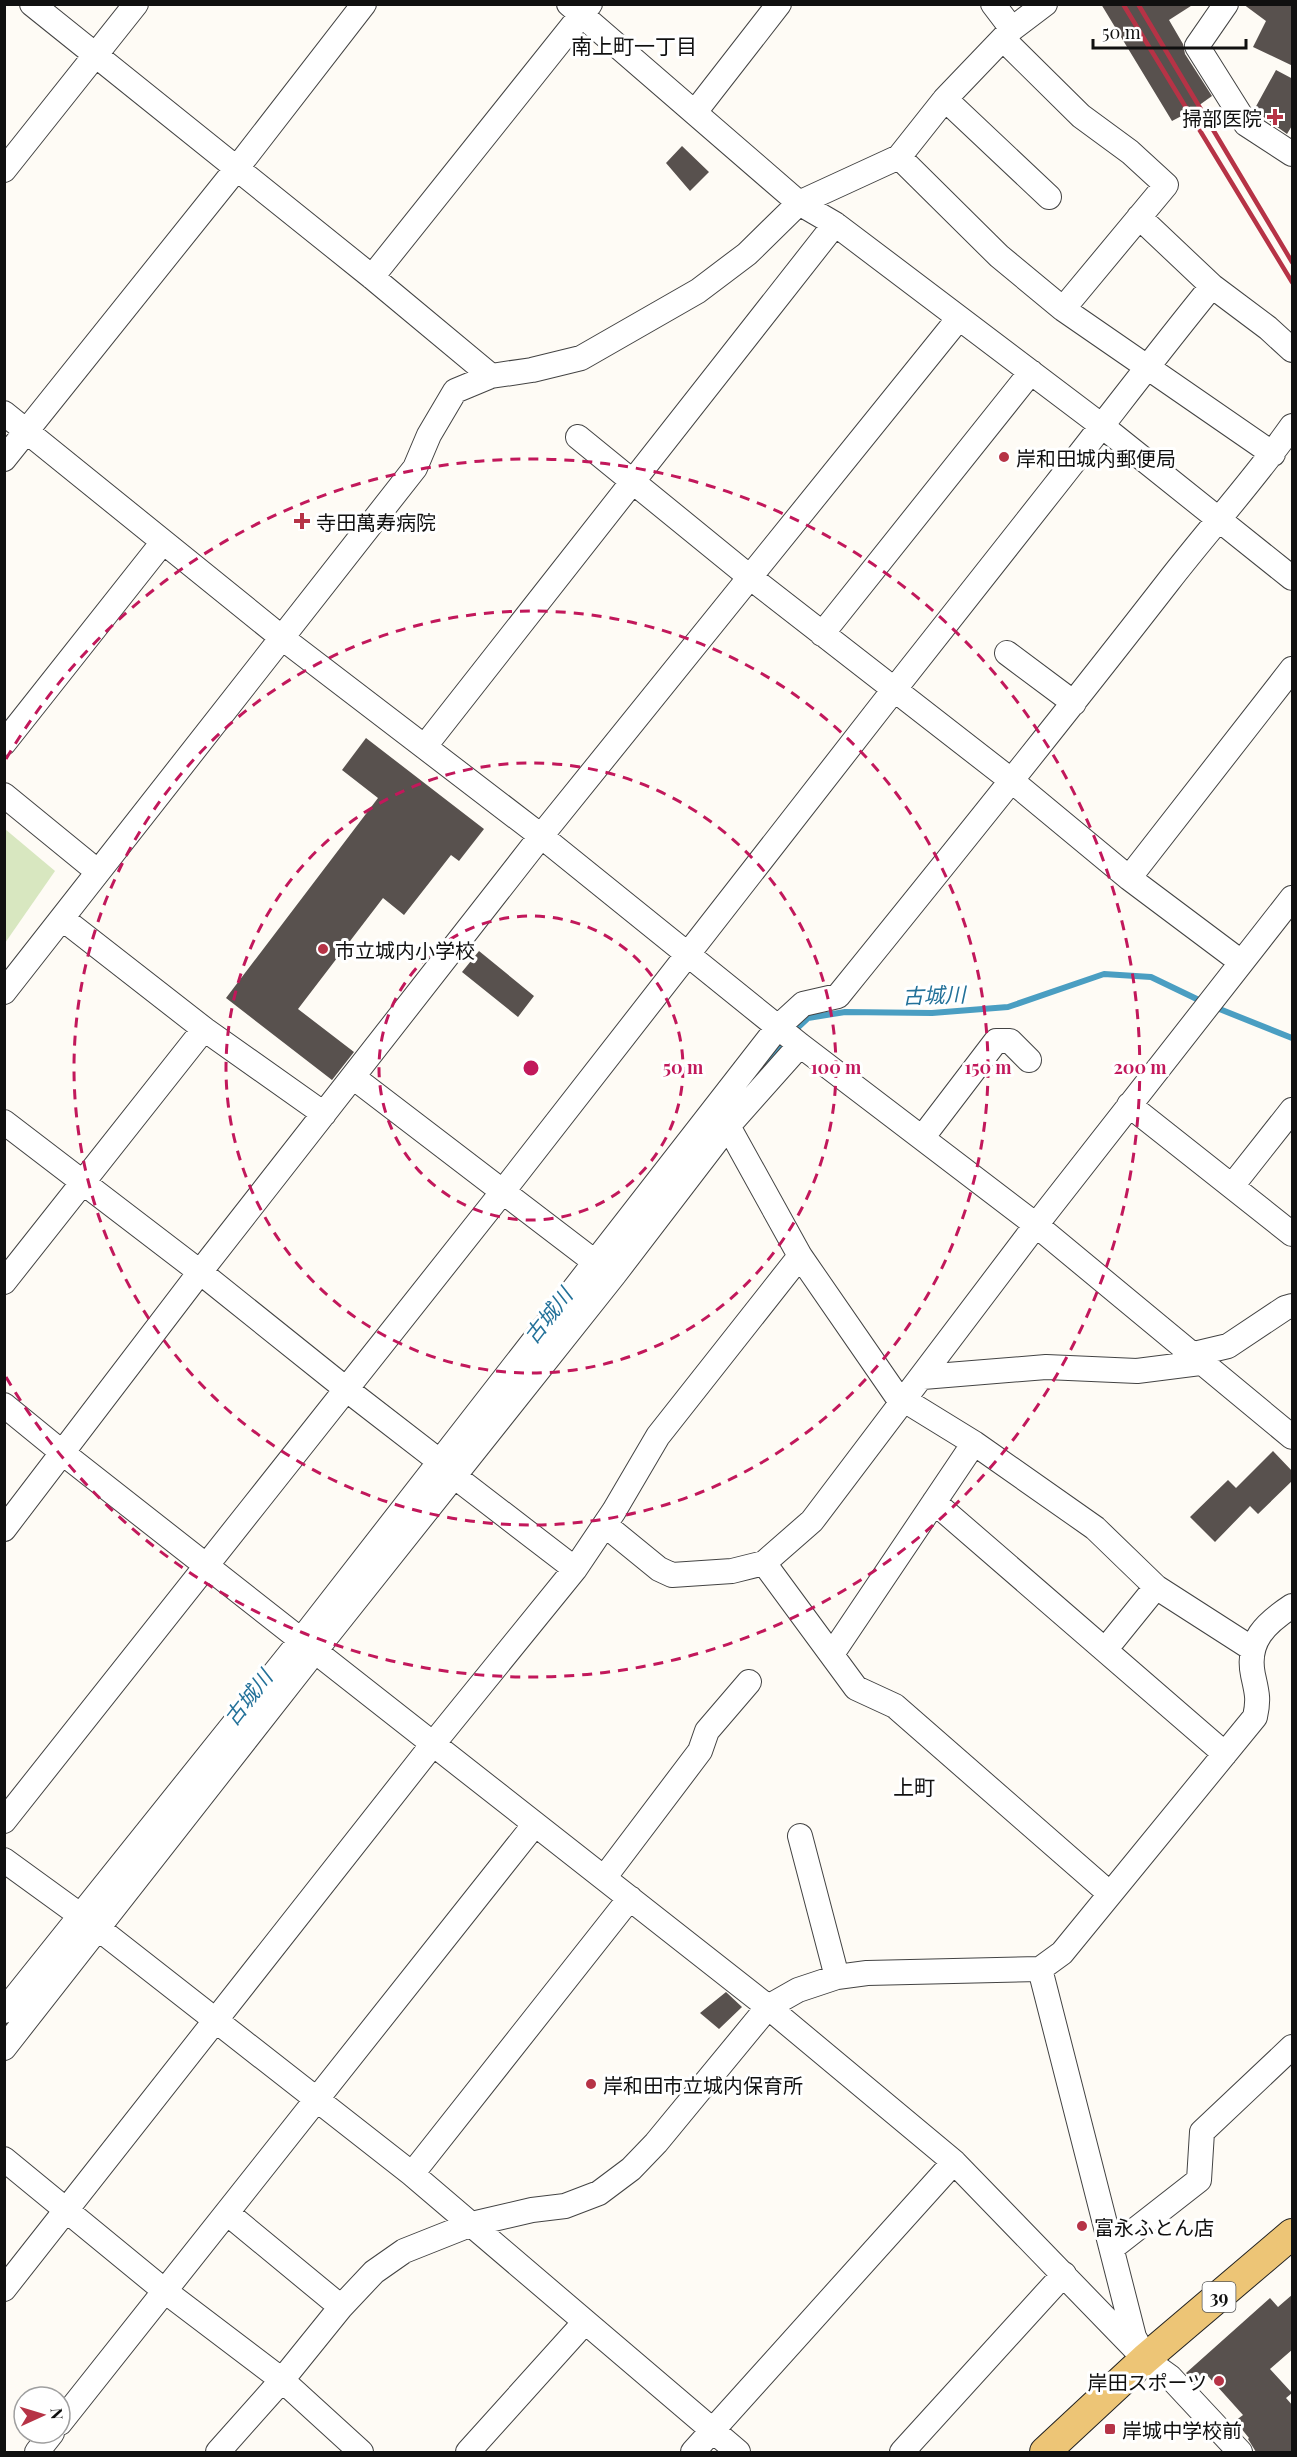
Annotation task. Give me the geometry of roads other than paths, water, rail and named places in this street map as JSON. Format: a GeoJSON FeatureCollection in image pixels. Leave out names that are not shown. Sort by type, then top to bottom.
{"type":"FeatureCollection","features":[{"type":"Feature","properties":{"kind":"main road","name":"39"},"geometry":{"type":"LineString","coordinates":[[1045,2452],[1145,2359],[1293,2234]]}},
{"type":"Feature","properties":{"kind":"street"},"geometry":{"type":"LineString","coordinates":[[32,4],[372,277],[491,376]]}},
{"type":"Feature","properties":{"kind":"street"},"geometry":{"type":"LineString","coordinates":[[4,170],[136,4]]}},
{"type":"Feature","properties":{"kind":"street"},"geometry":{"type":"LineString","coordinates":[[4,459],[237,168],[364,4]]}},
{"type":"Feature","properties":{"kind":"street"},"geometry":{"type":"LineString","coordinates":[[695,112],[779,4]]}},
{"type":"Feature","properties":{"kind":"street"},"geometry":{"type":"LineString","coordinates":[[993,4],[1007,34],[1081,116],[1130,152],[1166,185],[1063,309]]}},
{"type":"Feature","properties":{"kind":"street"},"geometry":{"type":"LineString","coordinates":[[4,992],[415,468],[429,435],[455,391],[491,376],[532,370],[581,358],[698,291],[747,254],[799,202],[898,158],[945,99],[1007,34],[1045,4]]}},
{"type":"Feature","properties":{"kind":"street"},"geometry":{"type":"LineString","coordinates":[[372,277],[580,8],[799,202],[835,224],[1031,372],[1217,519],[1288,566]]}},
{"type":"Feature","properties":{"kind":"street"},"geometry":{"type":"LineString","coordinates":[[1216,9],[1197,46],[1246,124],[1293,154]]}},
{"type":"Feature","properties":{"kind":"street"},"geometry":{"type":"LineString","coordinates":[[945,99],[1049,197]]}},
{"type":"Feature","properties":{"kind":"street"},"geometry":{"type":"LineString","coordinates":[[898,158],[999,256],[1063,309],[1145,368],[1273,453]]}},
{"type":"Feature","properties":{"kind":"street"},"geometry":{"type":"LineString","coordinates":[[1139,217],[1212,286],[1293,350]]}},
{"type":"Feature","properties":{"kind":"street"},"geometry":{"type":"LineString","coordinates":[[425,746],[835,224]]}},
{"type":"Feature","properties":{"kind":"street"},"geometry":{"type":"LineString","coordinates":[[4,1821],[205,1564],[502,1192],[1145,368],[1212,286]]}},
{"type":"Feature","properties":{"kind":"street"},"geometry":{"type":"LineString","coordinates":[[4,1529],[64,1454],[200,1272],[541,836],[959,318]]}},
{"type":"Feature","properties":{"kind":"street"},"geometry":{"type":"LineString","coordinates":[[822,634],[1031,372]]}},
{"type":"Feature","properties":{"kind":"street"},"geometry":{"type":"LineString","coordinates":[[4,413],[281,637],[541,836],[800,1044],[1036,1225],[1195,1359],[1293,1437]]}},
{"type":"Feature","properties":{"kind":"street"},"geometry":{"type":"LineString","coordinates":[[4,2048],[90,1922],[308,1645],[450,1470],[605,1269],[779,1027],[802,1004],[838,996],[1012,781],[1217,519],[1293,426]]}},
{"type":"Feature","properties":{"kind":"street"},"geometry":{"type":"LineString","coordinates":[[578,437],[751,578],[1012,781],[1129,878],[1242,962]]}},
{"type":"Feature","properties":{"kind":"street"},"geometry":{"type":"LineString","coordinates":[[4,743],[163,542]]}},
{"type":"Feature","properties":{"kind":"street"},"geometry":{"type":"LineString","coordinates":[[1007,653],[1074,703]]}},
{"type":"Feature","properties":{"kind":"street"},"geometry":{"type":"LineString","coordinates":[[1129,878],[1293,669]]}},
{"type":"Feature","properties":{"kind":"street"},"geometry":{"type":"LineString","coordinates":[[4,795],[97,872]]}},
{"type":"Feature","properties":{"kind":"street"},"geometry":{"type":"LineString","coordinates":[[605,1525],[659,1569],[672,1575],[732,1571],[764,1563],[812,1521],[1036,1225],[1293,898]]}},
{"type":"Feature","properties":{"kind":"street"},"geometry":{"type":"LineString","coordinates":[[63,919],[204,1029],[324,1114]]}},
{"type":"Feature","properties":{"kind":"street"},"geometry":{"type":"LineString","coordinates":[[4,1282],[204,1029]]}},
{"type":"Feature","properties":{"kind":"street"},"geometry":{"type":"LineString","coordinates":[[922,1138],[996,1041],[1010,1041],[1029,1060]]}},
{"type":"Feature","properties":{"kind":"street"},"geometry":{"type":"LineString","coordinates":[[605,1269],[800,1044]]}},
{"type":"Feature","properties":{"kind":"street"},"geometry":{"type":"LineString","coordinates":[[353,1077],[605,1269]]}},
{"type":"Feature","properties":{"kind":"street"},"geometry":{"type":"LineString","coordinates":[[1129,1105],[1293,1234]]}},
{"type":"Feature","properties":{"kind":"street"},"geometry":{"type":"LineString","coordinates":[[1233,1186],[1293,1110]]}},
{"type":"Feature","properties":{"kind":"street"},"geometry":{"type":"LineString","coordinates":[[4,1122],[200,1272],[575,1569]]}},
{"type":"Feature","properties":{"kind":"street"},"geometry":{"type":"LineString","coordinates":[[728,1126],[801,1256],[896,1395],[974,1443],[1095,1528],[1156,1587],[1251,1648]]}},
{"type":"Feature","properties":{"kind":"street"},"geometry":{"type":"LineString","coordinates":[[4,2289],[433,1744],[575,1569],[605,1525],[658,1436],[801,1256]]}},
{"type":"Feature","properties":{"kind":"street"},"geometry":{"type":"LineString","coordinates":[[923,1377],[1046,1367],[1137,1371],[1195,1359],[1228,1346],[1285,1308],[1293,1306]]}},
{"type":"Feature","properties":{"kind":"street"},"geometry":{"type":"LineString","coordinates":[[4,1405],[768,2007],[954,2162],[1145,2359],[1170,2378],[1240,2452]]}},
{"type":"Feature","properties":{"kind":"street"},"geometry":{"type":"LineString","coordinates":[[832,1653],[974,1443]]}},
{"type":"Feature","properties":{"kind":"street"},"geometry":{"type":"LineString","coordinates":[[934,1502],[1225,1754]]}},
{"type":"Feature","properties":{"kind":"street"},"geometry":{"type":"LineString","coordinates":[[764,1563],[856,1688],[895,1706],[1109,1893]]}},
{"type":"Feature","properties":{"kind":"street"},"geometry":{"type":"LineString","coordinates":[[1105,1650],[1156,1587]]}},
{"type":"Feature","properties":{"kind":"street"},"geometry":{"type":"LineString","coordinates":[[218,2452],[282,2380],[341,2307],[374,2272],[404,2251],[472,2224],[532,2210],[565,2206],[599,2193],[631,2169],[656,2143],[768,2007],[798,1990],[837,1977],[867,1972],[1040,1969],[1062,1953],[1255,1717],[1259,1700],[1252,1672],[1251,1648],[1265,1628],[1293,1606]]}},
{"type":"Feature","properties":{"kind":"street"},"geometry":{"type":"LineString","coordinates":[[604,1878],[700,1751],[707,1731],[749,1682]]}},
{"type":"Feature","properties":{"kind":"street"},"geometry":{"type":"LineString","coordinates":[[72,2408],[535,1824]]}},
{"type":"Feature","properties":{"kind":"street"},"geometry":{"type":"LineString","coordinates":[[800,1836],[837,1977]]}},
{"type":"Feature","properties":{"kind":"street"},"geometry":{"type":"LineString","coordinates":[[4,1860],[90,1922],[412,2174],[738,2452]]}},
{"type":"Feature","properties":{"kind":"street"},"geometry":{"type":"LineString","coordinates":[[412,2174],[630,1898]]}},
{"type":"Feature","properties":{"kind":"street"},"geometry":{"type":"LineString","coordinates":[[4,2011],[90,1922]]}},
{"type":"Feature","properties":{"kind":"street"},"geometry":{"type":"LineString","coordinates":[[1040,1969],[1134,2337],[1145,2359]]}},
{"type":"Feature","properties":{"kind":"street"},"geometry":{"type":"LineString","coordinates":[[1112,2248],[1199,2180],[1202,2132],[1293,2047]]}},
{"type":"Feature","properties":{"kind":"street"},"geometry":{"type":"LineString","coordinates":[[4,2159],[166,2292],[282,2380],[361,2452]]}},
{"type":"Feature","properties":{"kind":"street"},"geometry":{"type":"LineString","coordinates":[[693,2452],[954,2162]]}},
{"type":"Feature","properties":{"kind":"street"},"geometry":{"type":"LineString","coordinates":[[227,2213],[341,2307]]}},
{"type":"Feature","properties":{"kind":"street"},"geometry":{"type":"LineString","coordinates":[[902,2452],[1064,2274]]}},
{"type":"Feature","properties":{"kind":"street"},"geometry":{"type":"LineString","coordinates":[[468,2452],[585,2322]]}},
{"type":"Feature","properties":{"kind":"waterway","name":"古城川"},"geometry":{"type":"LineString","coordinates":[[793,1032],[808,1018],[845,1012],[932,1013],[1008,1007],[1104,974],[1151,977],[1203,1002]]}},
{"type":"Feature","properties":{"kind":"waterway","name":"古城川"},"geometry":{"type":"LineString","coordinates":[[1212,1006],[1292,1038]]}},
{"type":"Feature","properties":{"kind":"waterway","name":"古城川"},"geometry":{"type":"LineString","coordinates":[[755,1078],[786,1040]]}},
{"type":"Feature","properties":{"kind":"railway"},"geometry":{"type":"LineString","coordinates":[[1123,4],[1292,282]]}},
{"type":"Feature","properties":{"kind":"railway"},"geometry":{"type":"LineString","coordinates":[[1138,4],[1292,262]]}},
{"type":"Feature","properties":{"kind":"place","name":"掃部医院"},"geometry":{"type":"Point","coordinates":[1275,117]}},
{"type":"Feature","properties":{"kind":"place","name":"岸和田城内郵便局"},"geometry":{"type":"Point","coordinates":[1004,457]}},
{"type":"Feature","properties":{"kind":"place","name":"寺田萬寿病院"},"geometry":{"type":"Point","coordinates":[302,521]}},
{"type":"Feature","properties":{"kind":"place","name":"市立城内小学校"},"geometry":{"type":"Point","coordinates":[323,949]}},
{"type":"Feature","properties":{"kind":"place","name":"岸和田市立城内保育所"},"geometry":{"type":"Point","coordinates":[591,2084]}},
{"type":"Feature","properties":{"kind":"place","name":"富永ふとん店"},"geometry":{"type":"Point","coordinates":[1082,2226]}},
{"type":"Feature","properties":{"kind":"place","name":"岸田スポーツ"},"geometry":{"type":"Point","coordinates":[1219,2381]}},
{"type":"Feature","properties":{"kind":"place","name":"岸城中学校前"},"geometry":{"type":"Point","coordinates":[1110,2429]}},
{"type":"Feature","properties":{"kind":"district","name":"南上町一丁目"},"geometry":{"type":"Point","coordinates":[634,45]}},
{"type":"Feature","properties":{"kind":"district","name":"上町"},"geometry":{"type":"Point","coordinates":[914,1786]}}]}
